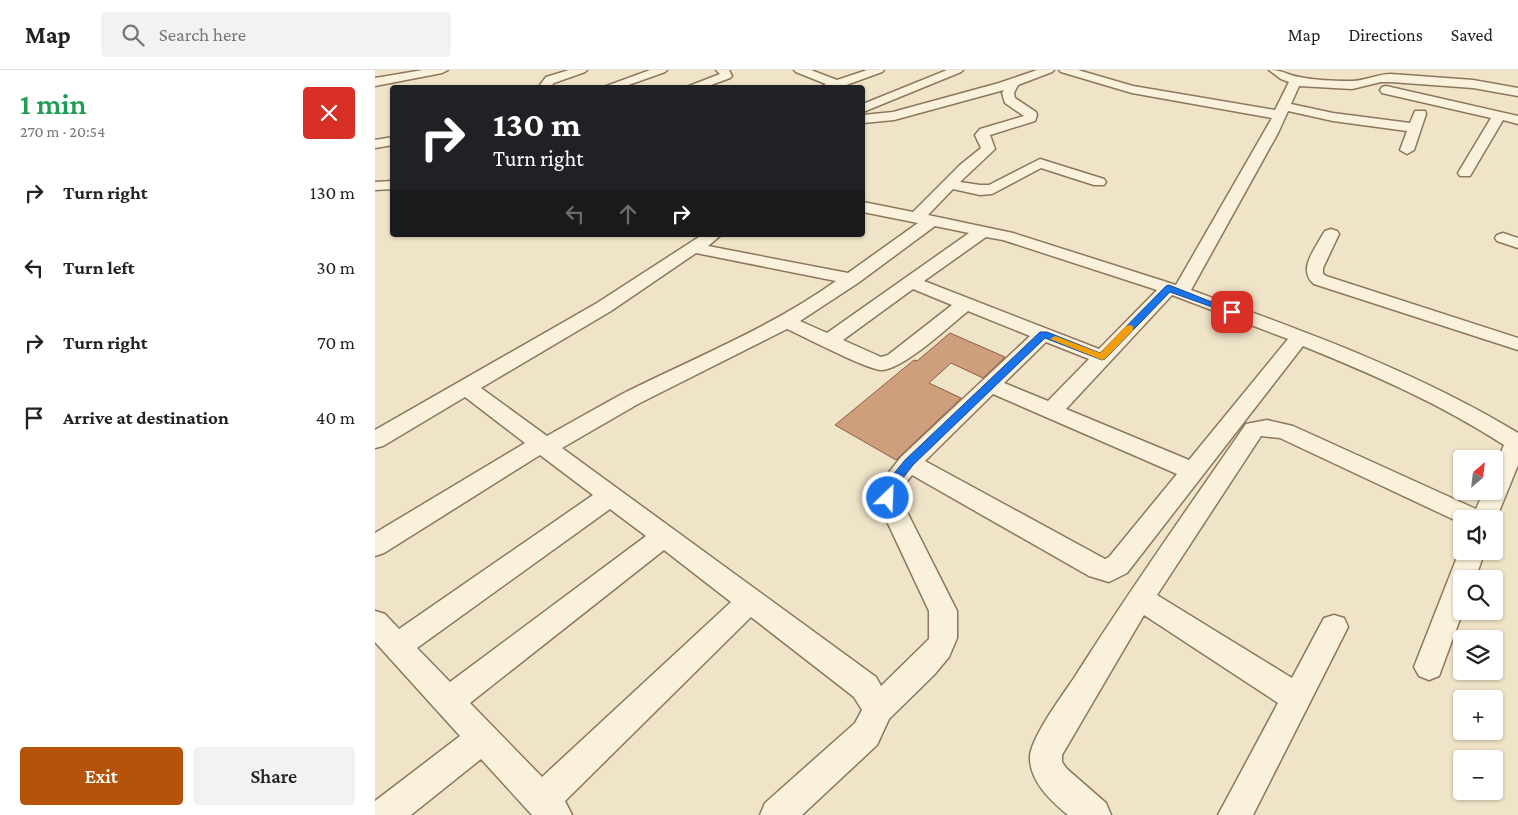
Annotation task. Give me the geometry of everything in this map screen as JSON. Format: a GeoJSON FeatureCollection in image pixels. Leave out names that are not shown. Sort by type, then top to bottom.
{"type":"FeatureCollection","features":[{"type":"Feature","properties":{"kind":"street"},"geometry":{"type":"LineString","coordinates":[[378,70],[390,80]]}},
{"type":"Feature","properties":{"kind":"street"},"geometry":{"type":"LineString","coordinates":[[375,82],[441,70]]}},
{"type":"Feature","properties":{"kind":"street"},"geometry":{"type":"LineString","coordinates":[[550,70],[563,75]]}},
{"type":"Feature","properties":{"kind":"street"},"geometry":{"type":"LineString","coordinates":[[546,85],[547,82],[563,75],[581,70]]}},
{"type":"Feature","properties":{"kind":"street"},"geometry":{"type":"LineString","coordinates":[[616,85],[661,70]]}},
{"type":"Feature","properties":{"kind":"street"},"geometry":{"type":"LineString","coordinates":[[699,85],[725,76],[727,74],[722,70]]}},
{"type":"Feature","properties":{"kind":"street"},"geometry":{"type":"LineString","coordinates":[[800,70],[837,84]]}},
{"type":"Feature","properties":{"kind":"street"},"geometry":{"type":"LineString","coordinates":[[834,85],[878,70]]}},
{"type":"Feature","properties":{"kind":"street"},"geometry":{"type":"LineString","coordinates":[[865,107],[957,70]]}},
{"type":"Feature","properties":{"kind":"street"},"geometry":{"type":"LineString","coordinates":[[865,119],[895,116],[1048,70]]}},
{"type":"Feature","properties":{"kind":"street"},"geometry":{"type":"LineString","coordinates":[[1065,70],[1138,90],[1332,119],[1415,128]]}},
{"type":"Feature","properties":{"kind":"street"},"geometry":{"type":"LineString","coordinates":[[1275,70],[1285,77],[1299,82],[1341,85],[1391,78],[1473,84],[1518,92]]}},
{"type":"Feature","properties":{"kind":"street"},"geometry":{"type":"LineString","coordinates":[[1497,76],[1505,86],[1518,92]]}},
{"type":"Feature","properties":{"kind":"street"},"geometry":{"type":"LineString","coordinates":[[375,546],[543,446],[637,395],[691,370],[785,321],[852,279],[925,218],[950,184],[988,149],[982,135],[985,132],[1030,118],[1031,115],[1012,104],[1009,100],[1008,93],[1013,82]]}},
{"type":"Feature","properties":{"kind":"street"},"geometry":{"type":"LineString","coordinates":[[1051,411],[1102,357],[1175,290],[1239,192],[1294,84],[1299,82]]}},
{"type":"Feature","properties":{"kind":"street"},"geometry":{"type":"LineString","coordinates":[[1358,84],[1518,120]]}},
{"type":"Feature","properties":{"kind":"street"},"geometry":{"type":"LineString","coordinates":[[1505,86],[1518,87]]}},
{"type":"Feature","properties":{"kind":"street"},"geometry":{"type":"LineString","coordinates":[[1407,150],[1425,99]]}},
{"type":"Feature","properties":{"kind":"street"},"geometry":{"type":"LineString","coordinates":[[1465,173],[1499,116]]}},
{"type":"Feature","properties":{"kind":"street"},"geometry":{"type":"LineString","coordinates":[[375,144],[390,142]]}},
{"type":"Feature","properties":{"kind":"street"},"geometry":{"type":"LineString","coordinates":[[950,184],[980,190],[992,190],[1039,163],[1099,182]]}},
{"type":"Feature","properties":{"kind":"street"},"geometry":{"type":"LineString","coordinates":[[375,186],[390,185]]}},
{"type":"Feature","properties":{"kind":"street"},"geometry":{"type":"LineString","coordinates":[[865,207],[1007,236],[1175,290],[1300,337],[1397,377],[1468,412],[1517,442],[1488,510]]}},
{"type":"Feature","properties":{"kind":"street"},"geometry":{"type":"LineString","coordinates":[[829,341],[983,231]]}},
{"type":"Feature","properties":{"kind":"street"},"geometry":{"type":"LineString","coordinates":[[1331,234],[1314,268],[1313,274],[1315,278],[1518,344]]}},
{"type":"Feature","properties":{"kind":"street"},"geometry":{"type":"LineString","coordinates":[[375,440],[467,388],[637,286],[710,237]]}},
{"type":"Feature","properties":{"kind":"street"},"geometry":{"type":"LineString","coordinates":[[694,248],[852,279]]}},
{"type":"Feature","properties":{"kind":"street"},"geometry":{"type":"LineString","coordinates":[[911,282],[1102,357]]}},
{"type":"Feature","properties":{"kind":"street"},"geometry":{"type":"LineString","coordinates":[[785,321],[872,362],[881,364],[889,363],[965,304]]}},
{"type":"Feature","properties":{"kind":"street"},"geometry":{"type":"LineString","coordinates":[[777,815],[866,734],[878,709],[929,659],[941,644],[944,628],[943,611],[888,498],[891,486],[909,462],[1043,334]]}},
{"type":"Feature","properties":{"kind":"street"},"geometry":{"type":"LineString","coordinates":[[909,462],[1098,568],[1109,571],[1118,565],[1300,337]]}},
{"type":"Feature","properties":{"kind":"street"},"geometry":{"type":"LineString","coordinates":[[990,385],[1192,471]]}},
{"type":"Feature","properties":{"kind":"street"},"geometry":{"type":"LineString","coordinates":[[467,388],[865,687],[878,709]]}},
{"type":"Feature","properties":{"kind":"street"},"geometry":{"type":"LineString","coordinates":[[1094,815],[1049,773],[1046,756],[1052,740],[1140,598],[1254,429],[1267,428],[1285,431],[1456,510]]}},
{"type":"Feature","properties":{"kind":"street"},"geometry":{"type":"LineString","coordinates":[[397,646],[610,496]]}},
{"type":"Feature","properties":{"kind":"street"},"geometry":{"type":"LineString","coordinates":[[449,701],[664,536]]}},
{"type":"Feature","properties":{"kind":"street"},"geometry":{"type":"LineString","coordinates":[[1140,598],[1297,698]]}},
{"type":"Feature","properties":{"kind":"street"},"geometry":{"type":"LineString","coordinates":[[375,623],[549,811],[750,601]]}},
{"type":"Feature","properties":{"kind":"street"},"geometry":{"type":"LineString","coordinates":[[1429,667],[1453,604]]}},
{"type":"Feature","properties":{"kind":"street"},"geometry":{"type":"LineString","coordinates":[[1235,815],[1334,628]]}},
{"type":"Feature","properties":{"kind":"street"},"geometry":{"type":"LineString","coordinates":[[384,815],[483,738]]}},
{"type":"Feature","properties":{"kind":"building"},"geometry":{"type":"Polygon","coordinates":[[[950,333],[1005,357],[983,378],[951,363],[929,383],[961,398],[896,460],[835,425],[914,360],[917,361],[950,333]]]}},
{"type":"Feature","properties":{"kind":"slow traffic"},"geometry":{"type":"LineString","coordinates":[[1055,339],[1102,357],[1130,328]]}},
{"type":"Feature","properties":{"kind":"route"},"geometry":{"type":"LineString","coordinates":[[888,498],[891,486],[909,462],[1043,334],[1102,357],[1169,288],[1232,312]]}}]}
